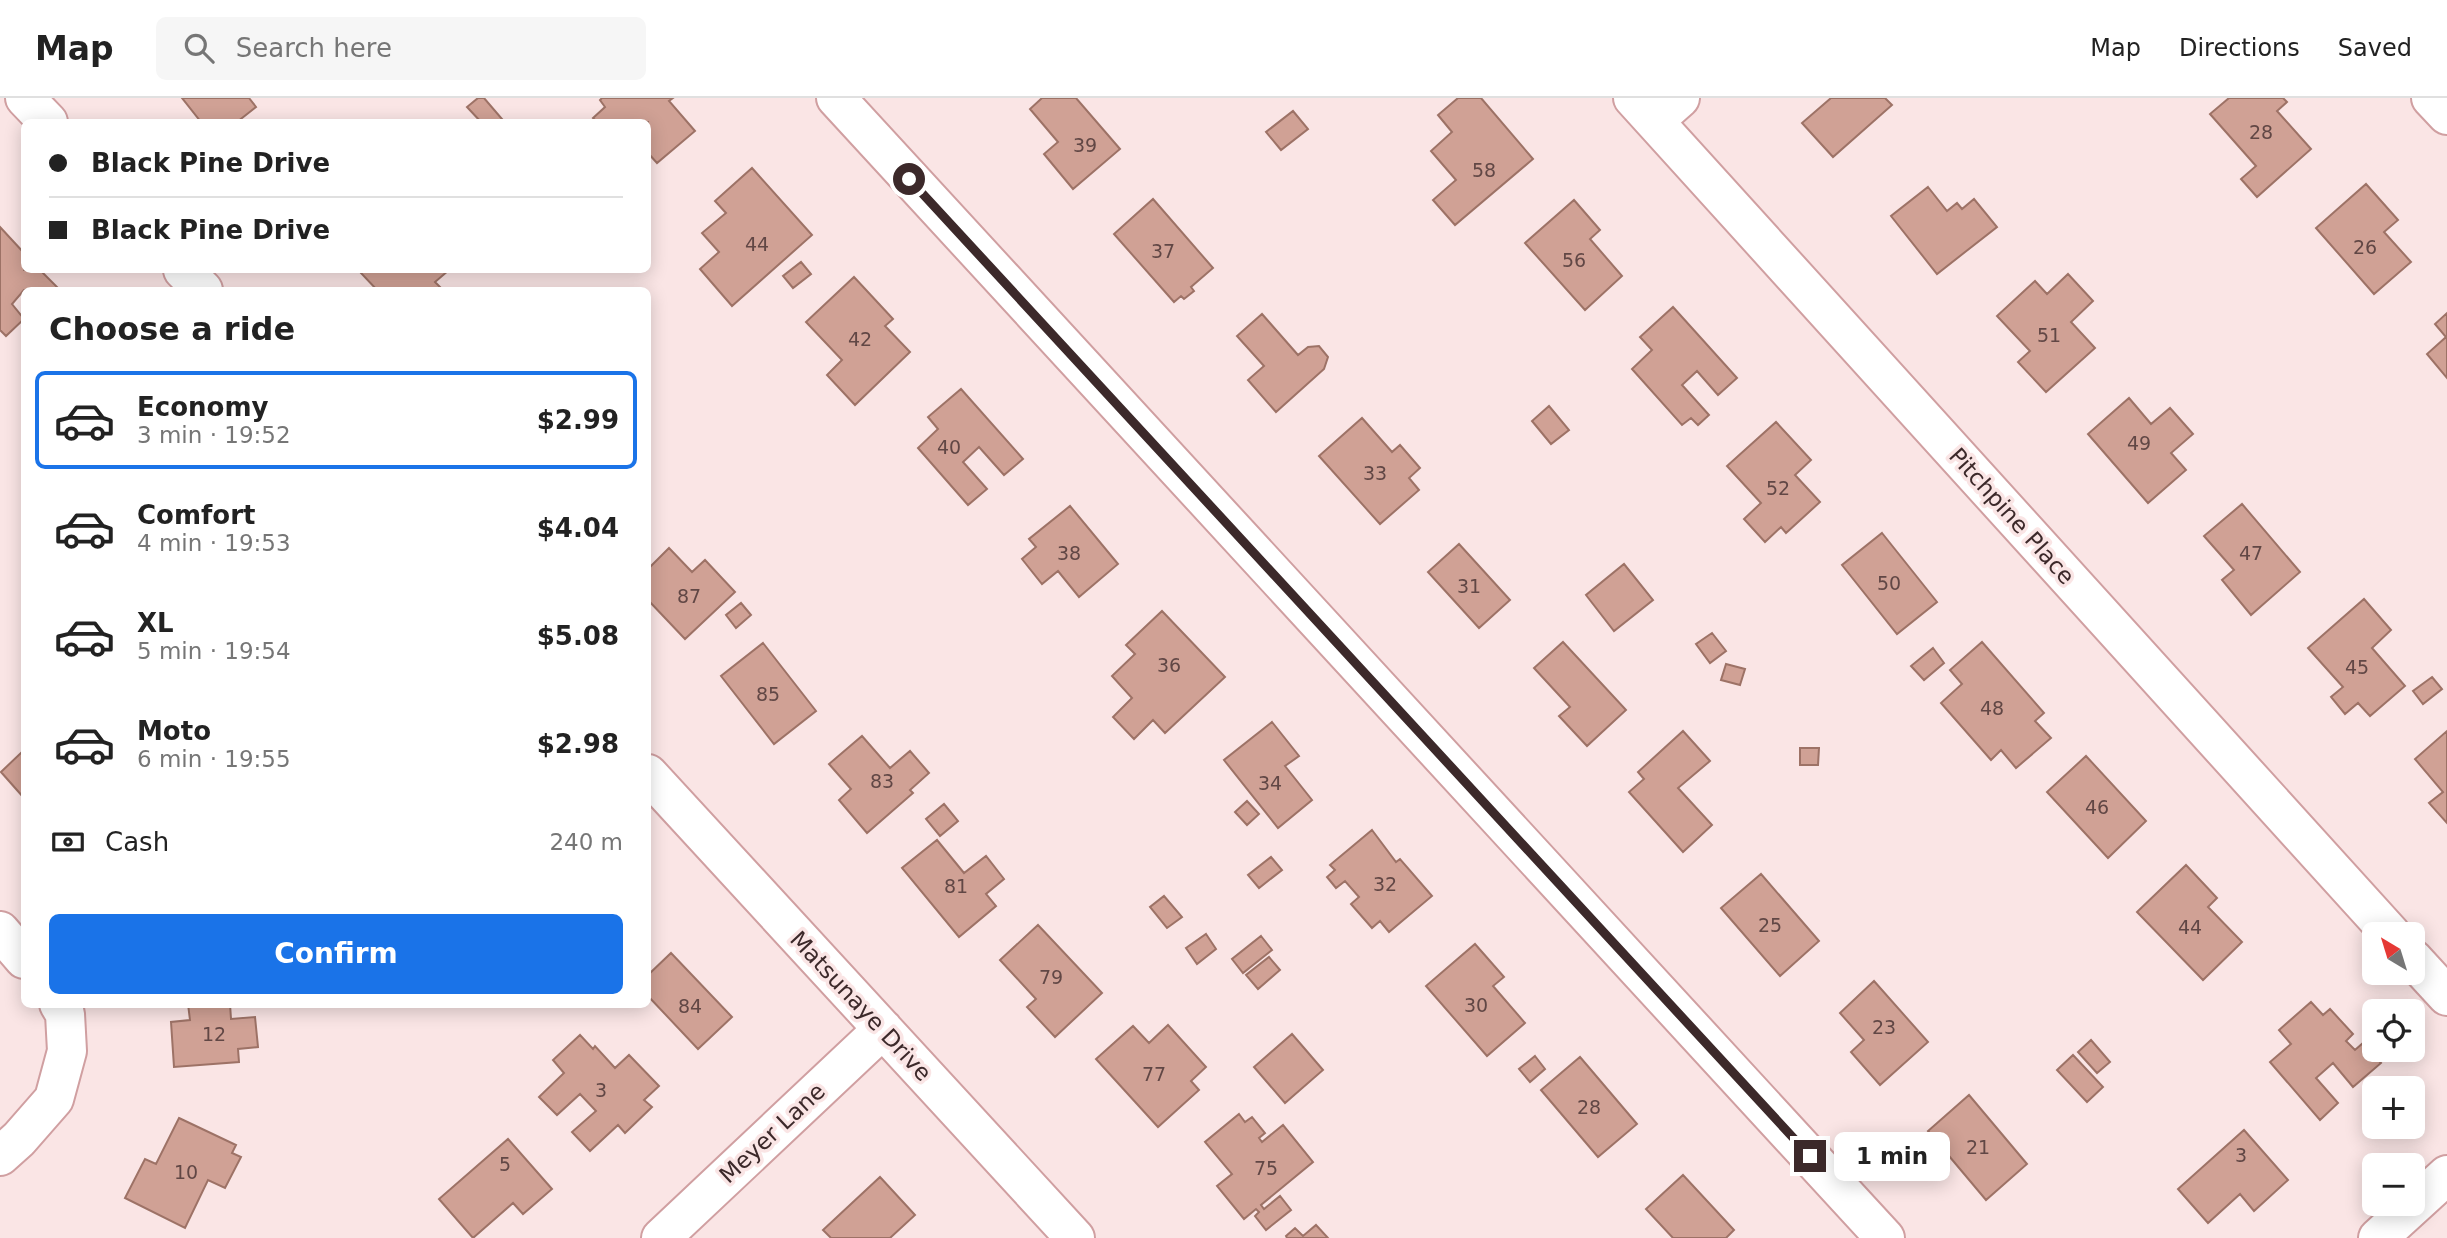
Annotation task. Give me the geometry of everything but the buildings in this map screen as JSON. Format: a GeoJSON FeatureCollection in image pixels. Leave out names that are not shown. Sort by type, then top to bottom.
{"type":"FeatureCollection","features":[{"type":"Feature","properties":{"kind":"street"},"geometry":{"type":"LineString","coordinates":[[25,98],[45,119]]}},
{"type":"Feature","properties":{"kind":"street"},"geometry":{"type":"LineString","coordinates":[[836,98],[1885,1238]]}},
{"type":"Feature","properties":{"kind":"street"},"geometry":{"type":"LineString","coordinates":[[2431,98],[2447,116]]}},
{"type":"Feature","properties":{"kind":"street","name":"Pitchpine Place"},"geometry":{"type":"LineString","coordinates":[[1656,106],[2380,922]]}},
{"type":"Feature","properties":{"kind":"street"},"geometry":{"type":"LineString","coordinates":[[186,273],[199,287]]}},
{"type":"Feature","properties":{"kind":"street","name":"Matsunaye Drive"},"geometry":{"type":"LineString","coordinates":[[651,777],[1074,1238]]}},
{"type":"Feature","properties":{"kind":"street"},"geometry":{"type":"LineString","coordinates":[[0,931],[21,956]]}},
{"type":"Feature","properties":{"kind":"street"},"geometry":{"type":"LineString","coordinates":[[2426,973],[2447,996]]}},
{"type":"Feature","properties":{"kind":"street"},"geometry":{"type":"LineString","coordinates":[[0,1156],[19,1139],[54,1099],[67,1051],[65,1014],[61,1008]]}},
{"type":"Feature","properties":{"kind":"street","name":"Meyer Lane"},"geometry":{"type":"LineString","coordinates":[[661,1238],[883,1029]]}},
{"type":"Feature","properties":{"kind":"street"},"geometry":{"type":"LineString","coordinates":[[2378,1238],[2447,1175]]}},
{"type":"Feature","properties":{"kind":"route"},"geometry":{"type":"LineString","coordinates":[[909,179],[1810,1156]]}}]}
